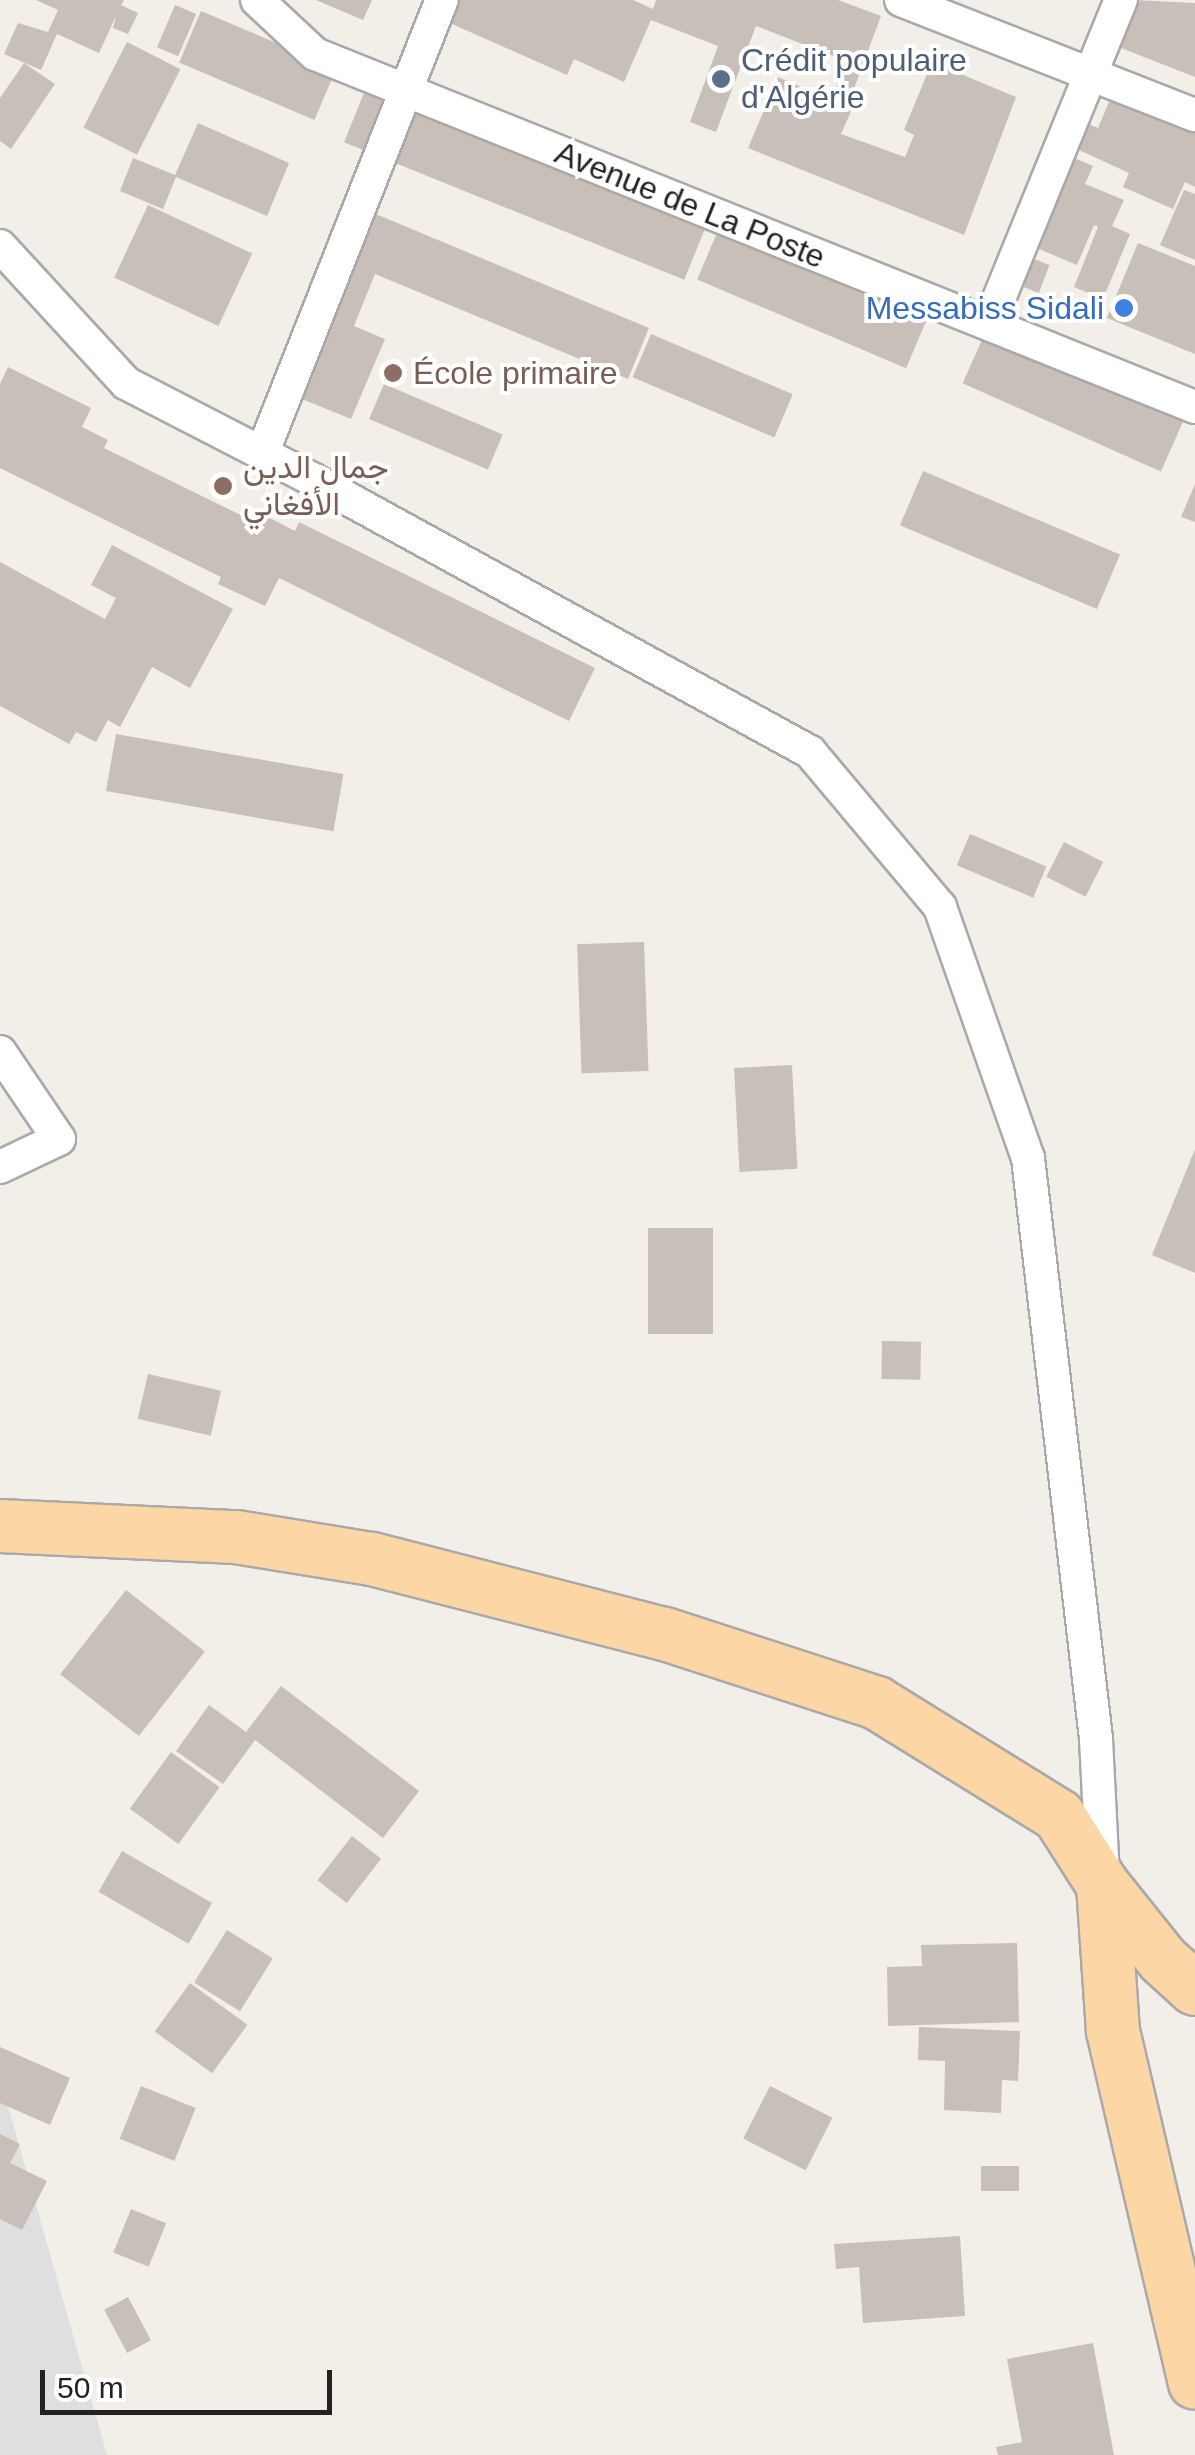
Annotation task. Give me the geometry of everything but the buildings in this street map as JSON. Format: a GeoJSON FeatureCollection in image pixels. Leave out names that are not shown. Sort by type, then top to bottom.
{"type":"FeatureCollection","features":[{"type":"Feature","properties":{"kind":"main road"},"geometry":{"type":"LineString","coordinates":[[0,1526],[236,1537],[333,1553],[683,1639],[877,1703],[1059,1816],[1103,1885],[1163,1960],[1195,1989]]}},
{"type":"Feature","properties":{"kind":"main road"},"geometry":{"type":"LineString","coordinates":[[1103,1885],[1112,2031],[1195,2383]]}},
{"type":"Feature","properties":{"kind":"street","name":"Avenue de La Poste"},"geometry":{"type":"LineString","coordinates":[[257,0],[315,54],[1195,407]]}},
{"type":"Feature","properties":{"kind":"street"},"geometry":{"type":"LineString","coordinates":[[262,454],[442,0]]}},
{"type":"Feature","properties":{"kind":"street"},"geometry":{"type":"LineString","coordinates":[[901,0],[1195,114]]}},
{"type":"Feature","properties":{"kind":"street"},"geometry":{"type":"LineString","coordinates":[[989,323],[1121,0]]}},
{"type":"Feature","properties":{"kind":"street"},"geometry":{"type":"LineString","coordinates":[[0,246],[126,384],[810,752],[940,907],[1028,1158],[1096,1739],[1103,1885]]}},
{"type":"Feature","properties":{"kind":"street"},"geometry":{"type":"LineString","coordinates":[[0,1052],[59,1139],[0,1168]]}},
{"type":"Feature","properties":{"kind":"shaded area"},"geometry":{"type":"Polygon","coordinates":[[[0,2078],[107,2455],[0,2455],[0,2078]]]}},
{"type":"Feature","properties":{"kind":"place","name":"Crédit populaire d'Algérie"},"geometry":{"type":"Point","coordinates":[721,79]}},
{"type":"Feature","properties":{"kind":"place","name":"Messabiss Sidali"},"geometry":{"type":"Point","coordinates":[1124,308]}},
{"type":"Feature","properties":{"kind":"place","name":"École primaire"},"geometry":{"type":"Point","coordinates":[393,373]}},
{"type":"Feature","properties":{"kind":"place","name":"جمال الدين الأفغاني"},"geometry":{"type":"Point","coordinates":[223,486]}}]}
